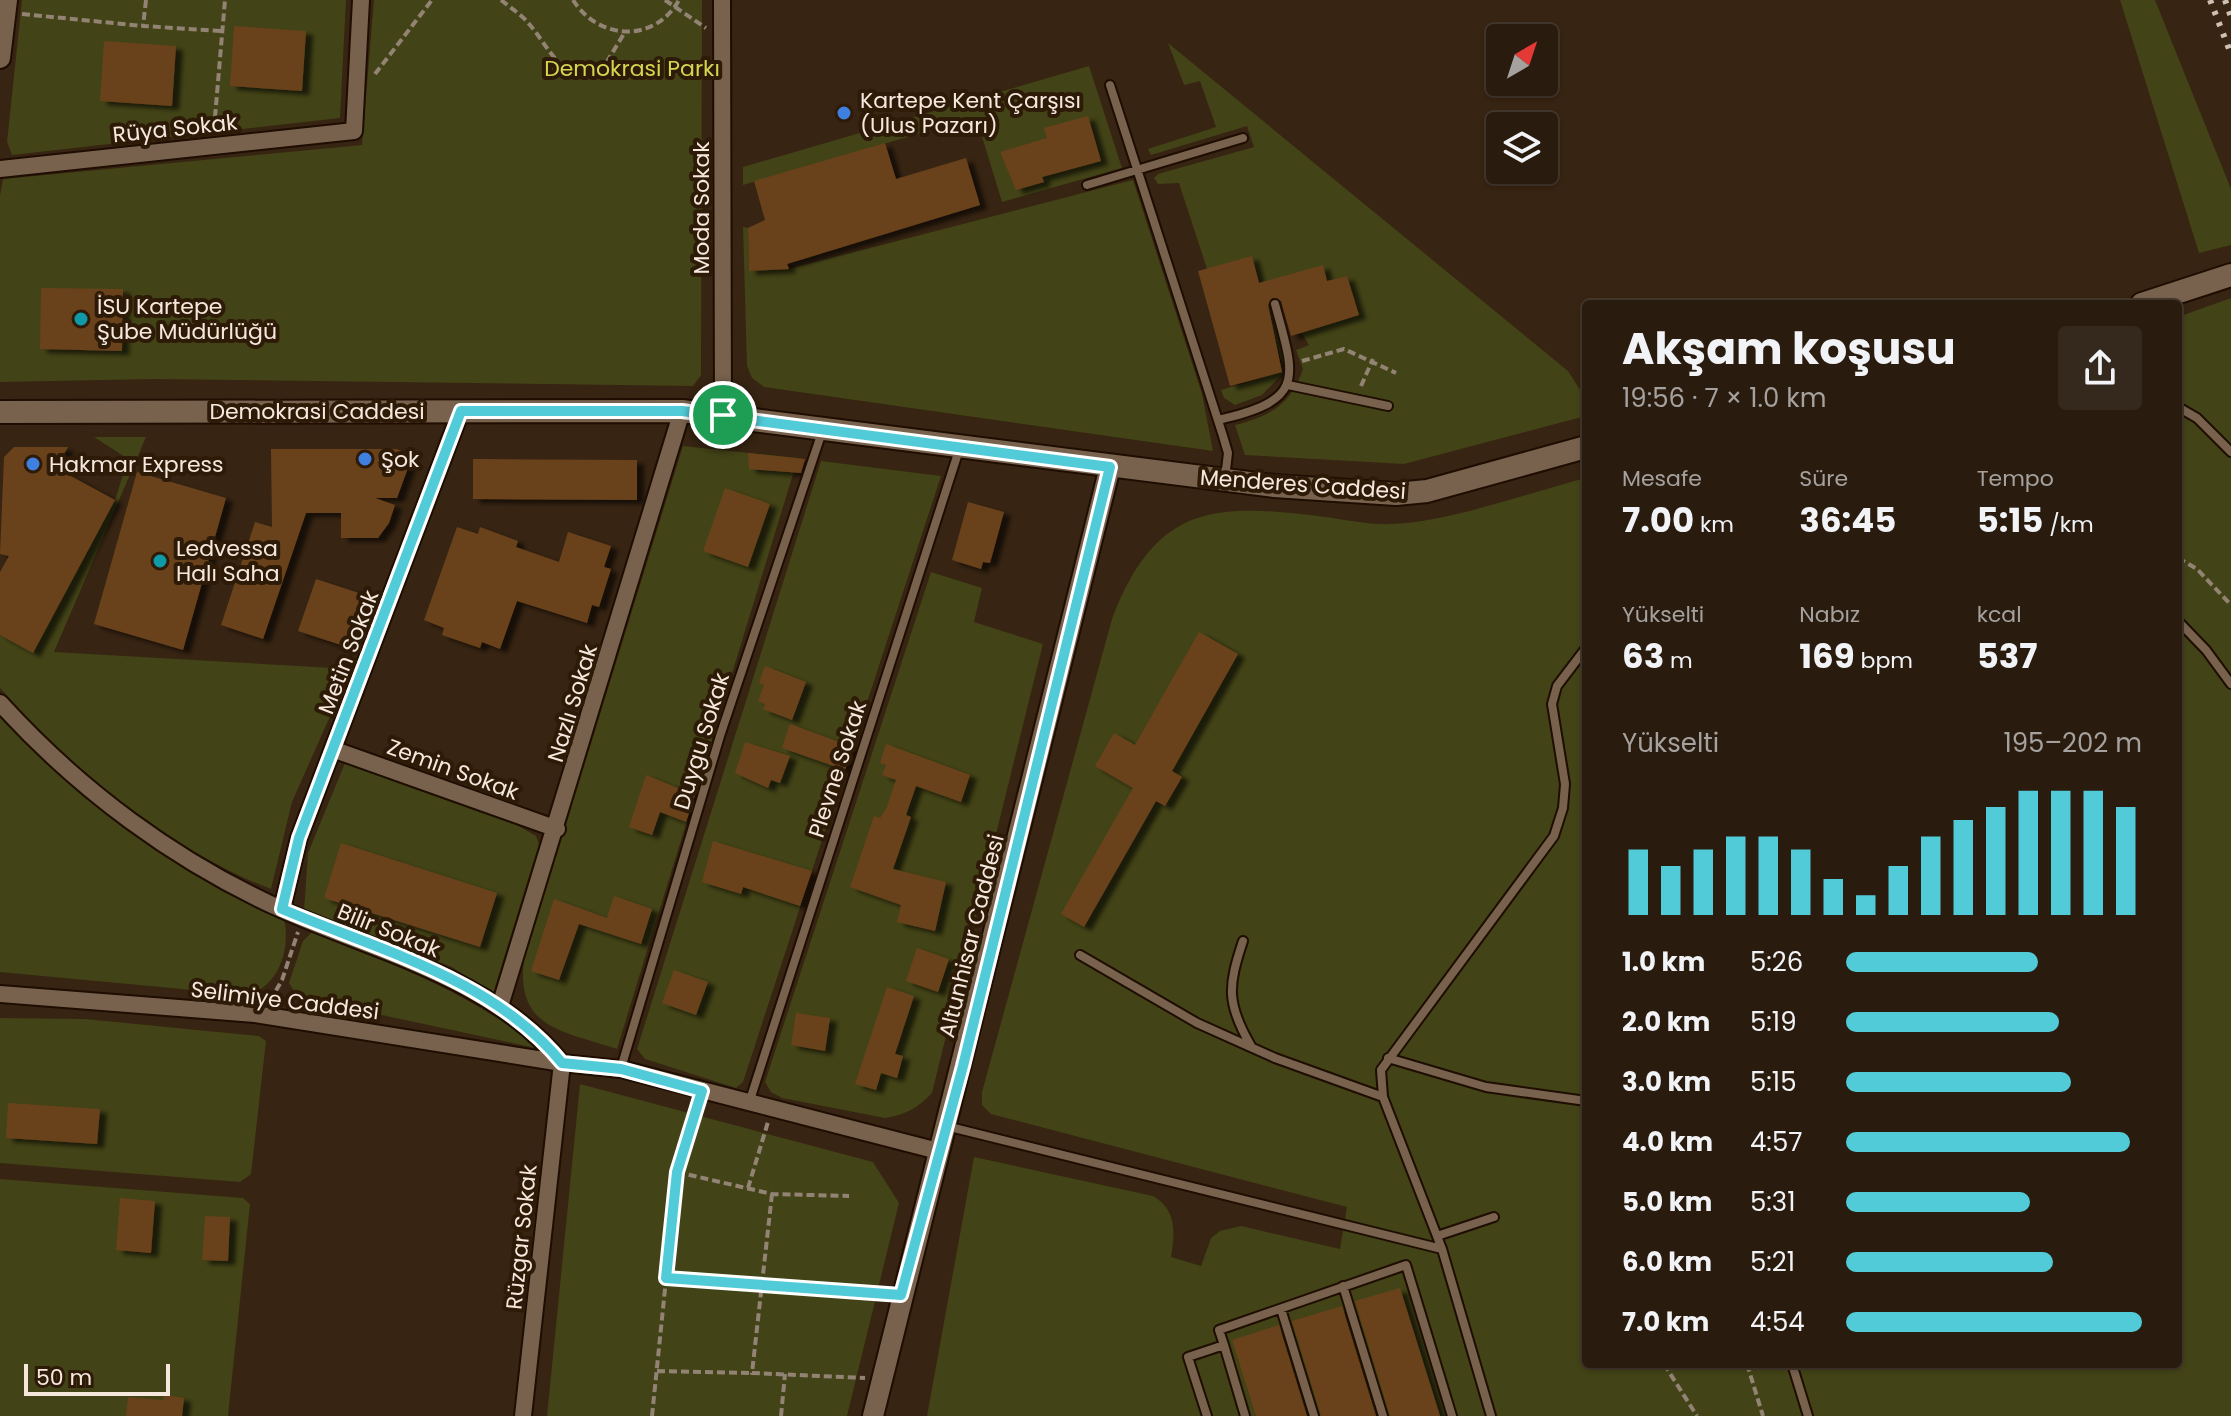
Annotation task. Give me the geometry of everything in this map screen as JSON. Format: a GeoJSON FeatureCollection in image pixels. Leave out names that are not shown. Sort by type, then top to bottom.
{"type":"FeatureCollection","features":[{"type":"Feature","properties":{"kind":"main road"},"geometry":{"type":"LineString","coordinates":[[2154,300],[2231,275]]}},
{"type":"Feature","properties":{"kind":"main road","name":"Demokrasi Caddesi"},"geometry":{"type":"LineString","coordinates":[[0,412],[682,411],[824,427],[1110,467]]}},
{"type":"Feature","properties":{"kind":"main road","name":"Menderes Caddesi"},"geometry":{"type":"LineString","coordinates":[[1110,467],[1396,494],[1427,491],[1582,448]]}},
{"type":"Feature","properties":{"kind":"street"},"geometry":{"type":"LineString","coordinates":[[357,98],[361,0]]}},
{"type":"Feature","properties":{"kind":"street","name":"Moda Sokak"},"geometry":{"type":"LineString","coordinates":[[722,0],[723,415]]}},
{"type":"Feature","properties":{"kind":"street"},"geometry":{"type":"LineString","coordinates":[[0,58],[4,17]]}},
{"type":"Feature","properties":{"kind":"street","name":"Rüya Sokak"},"geometry":{"type":"LineString","coordinates":[[0,169],[354,131],[357,98]]}},
{"type":"Feature","properties":{"kind":"street","name":"Metin Sokak"},"geometry":{"type":"LineString","coordinates":[[282,909],[299,838],[335,750],[461,411]]}},
{"type":"Feature","properties":{"kind":"street","name":"Nazlı Sokak"},"geometry":{"type":"LineString","coordinates":[[500,1006],[557,829],[682,411]]}},
{"type":"Feature","properties":{"kind":"street","name":"Altunhisar Caddesi"},"geometry":{"type":"LineString","coordinates":[[873,1416],[880,1378],[1110,467]]}},
{"type":"Feature","properties":{"kind":"street","name":"Bilir Sokak"},"geometry":{"type":"LineString","coordinates":[[0,703],[52,756],[128,819],[191,862],[282,909],[444,976],[500,1006],[537,1033],[562,1063]]}},
{"type":"Feature","properties":{"kind":"street","name":"Zemin Sokak"},"geometry":{"type":"LineString","coordinates":[[335,750],[557,829]]}},
{"type":"Feature","properties":{"kind":"street","name":"Selimiye Caddesi"},"geometry":{"type":"LineString","coordinates":[[0,994],[255,1014],[562,1063]]}},
{"type":"Feature","properties":{"kind":"street"},"geometry":{"type":"LineString","coordinates":[[562,1063],[621,1069],[938,1151]]}},
{"type":"Feature","properties":{"kind":"street","name":"Rüzgar Sokak"},"geometry":{"type":"LineString","coordinates":[[523,1416],[562,1063]]}},
{"type":"Feature","properties":{"kind":"lane"},"geometry":{"type":"LineString","coordinates":[[1110,85],[1228,453],[1225,480]]}},
{"type":"Feature","properties":{"kind":"lane"},"geometry":{"type":"LineString","coordinates":[[1087,185],[1243,138]]}},
{"type":"Feature","properties":{"kind":"lane"},"geometry":{"type":"LineString","coordinates":[[1218,420],[1254,410],[1288,385],[1291,364],[1275,304]]}},
{"type":"Feature","properties":{"kind":"lane"},"geometry":{"type":"LineString","coordinates":[[1288,385],[1388,406]]}},
{"type":"Feature","properties":{"kind":"lane"},"geometry":{"type":"LineString","coordinates":[[2182,409],[2197,418],[2231,452]]}},
{"type":"Feature","properties":{"kind":"lane","name":"Duygu Sokak"},"geometry":{"type":"LineString","coordinates":[[621,1069],[720,736],[824,427]]}},
{"type":"Feature","properties":{"kind":"lane","name":"Plevne Sokak"},"geometry":{"type":"LineString","coordinates":[[748,1104],[961,445]]}},
{"type":"Feature","properties":{"kind":"lane"},"geometry":{"type":"LineString","coordinates":[[2182,625],[2206,650],[2231,684]]}},
{"type":"Feature","properties":{"kind":"lane"},"geometry":{"type":"LineString","coordinates":[[1491,1416],[1442,1249],[1383,1097],[1381,1070],[1554,836],[1563,808],[1565,784],[1552,704],[1557,686],[1582,653]]}},
{"type":"Feature","properties":{"kind":"lane"},"geometry":{"type":"LineString","coordinates":[[1243,941],[1229,982],[1235,1011],[1252,1048]]}},
{"type":"Feature","properties":{"kind":"lane"},"geometry":{"type":"LineString","coordinates":[[1080,955],[1197,1023],[1252,1048],[1383,1097]]}},
{"type":"Feature","properties":{"kind":"lane"},"geometry":{"type":"LineString","coordinates":[[1388,1058],[1486,1087],[1582,1100]]}},
{"type":"Feature","properties":{"kind":"lane"},"geometry":{"type":"LineString","coordinates":[[946,1125],[1442,1249]]}},
{"type":"Feature","properties":{"kind":"lane"},"geometry":{"type":"LineString","coordinates":[[1437,1236],[1494,1217]]}},
{"type":"Feature","properties":{"kind":"lane"},"geometry":{"type":"LineString","coordinates":[[1245,1416],[1219,1330],[1406,1265],[1452,1416]]}},
{"type":"Feature","properties":{"kind":"lane"},"geometry":{"type":"LineString","coordinates":[[1343,1286],[1383,1416]]}},
{"type":"Feature","properties":{"kind":"lane"},"geometry":{"type":"LineString","coordinates":[[1281,1309],[1314,1416]]}},
{"type":"Feature","properties":{"kind":"lane"},"geometry":{"type":"LineString","coordinates":[[1207,1416],[1188,1357],[1224,1345]]}},
{"type":"Feature","properties":{"kind":"lane"},"geometry":{"type":"LineString","coordinates":[[1793,1368],[1808,1416]]}},
{"type":"Feature","properties":{"kind":"path"},"geometry":{"type":"LineString","coordinates":[[143,26],[146,0]]}},
{"type":"Feature","properties":{"kind":"path"},"geometry":{"type":"LineString","coordinates":[[212,146],[225,0]]}},
{"type":"Feature","properties":{"kind":"path"},"geometry":{"type":"LineString","coordinates":[[357,98],[432,0]]}},
{"type":"Feature","properties":{"kind":"path"},"geometry":{"type":"LineString","coordinates":[[501,0],[529,23],[562,68],[580,77],[600,73],[625,32]]}},
{"type":"Feature","properties":{"kind":"path"},"geometry":{"type":"LineString","coordinates":[[573,0],[589,19],[602,27],[625,32],[657,25],[679,0]]}},
{"type":"Feature","properties":{"kind":"path"},"geometry":{"type":"LineString","coordinates":[[665,0],[722,39]]}},
{"type":"Feature","properties":{"kind":"path"},"geometry":{"type":"LineString","coordinates":[[4,17],[222,31]]}},
{"type":"Feature","properties":{"kind":"path"},"geometry":{"type":"LineString","coordinates":[[1291,364],[1344,349],[1373,359],[1396,373]]}},
{"type":"Feature","properties":{"kind":"path"},"geometry":{"type":"LineString","coordinates":[[1356,399],[1373,359]]}},
{"type":"Feature","properties":{"kind":"path"},"geometry":{"type":"LineString","coordinates":[[2182,560],[2197,569],[2231,605]]}},
{"type":"Feature","properties":{"kind":"path"},"geometry":{"type":"LineString","coordinates":[[255,1014],[270,1000],[282,980],[302,918]]}},
{"type":"Feature","properties":{"kind":"path"},"geometry":{"type":"LineString","coordinates":[[652,1416],[677,1172],[702,1091]]}},
{"type":"Feature","properties":{"kind":"path"},"geometry":{"type":"LineString","coordinates":[[748,1188],[772,1110]]}},
{"type":"Feature","properties":{"kind":"path"},"geometry":{"type":"LineString","coordinates":[[677,1172],[772,1194],[849,1196]]}},
{"type":"Feature","properties":{"kind":"path"},"geometry":{"type":"LineString","coordinates":[[752,1373],[772,1194]]}},
{"type":"Feature","properties":{"kind":"path"},"geometry":{"type":"LineString","coordinates":[[666,1278],[901,1295]]}},
{"type":"Feature","properties":{"kind":"path"},"geometry":{"type":"LineString","coordinates":[[1667,1368],[1697,1416]]}},
{"type":"Feature","properties":{"kind":"path"},"geometry":{"type":"LineString","coordinates":[[1748,1368],[1763,1416]]}},
{"type":"Feature","properties":{"kind":"path"},"geometry":{"type":"LineString","coordinates":[[657,1371],[880,1378]]}},
{"type":"Feature","properties":{"kind":"path"},"geometry":{"type":"LineString","coordinates":[[781,1416],[785,1374]]}},
{"type":"Feature","properties":{"kind":"green space"},"geometry":{"type":"Polygon","coordinates":[[[22,0],[346,0],[340,118],[12,155],[7,142],[22,0]]]}},
{"type":"Feature","properties":{"kind":"green space","name":"Demokrasi Parkı"},"geometry":{"type":"Polygon","coordinates":[[[374,0],[702,0],[701,375],[693,386],[154,379],[0,382],[0,196],[3,179],[362,145],[374,0]]]}},
{"type":"Feature","properties":{"kind":"green space"},"geometry":{"type":"Polygon","coordinates":[[[2120,0],[2155,0],[2231,189],[2231,245],[2199,253],[2120,0]]]}},
{"type":"Feature","properties":{"kind":"green space"},"geometry":{"type":"Polygon","coordinates":[[[1168,43],[1568,371],[1582,393],[1582,417],[1404,464],[1245,455],[1235,425],[1269,413],[1292,392],[1303,369],[1296,350],[1309,345],[1301,332],[1359,315],[1347,276],[1327,281],[1323,266],[1264,282],[1288,368],[1262,395],[1235,405],[1224,398],[1221,390],[1284,371],[1252,257],[1207,269],[1179,183],[1158,184],[1154,178],[1158,174],[1254,147],[1247,126],[1151,155],[1148,149],[1216,127],[1200,81],[1184,85],[1168,43]]]}},
{"type":"Feature","properties":{"kind":"green space"},"geometry":{"type":"Polygon","coordinates":[[[1089,66],[1122,168],[1002,202],[976,117],[743,185],[743,167],[1089,66]]]}},
{"type":"Feature","properties":{"kind":"green space"},"geometry":{"type":"Polygon","coordinates":[[[1133,180],[1202,394],[1213,451],[764,387],[752,378],[747,366],[743,227],[748,228],[749,271],[789,269],[1133,180]]]}},
{"type":"Feature","properties":{"kind":"green space"},"geometry":{"type":"Polygon","coordinates":[[[2231,298],[2231,1416],[927,1416],[974,1157],[1153,1196],[1170,1215],[1173,1230],[1171,1257],[1201,1266],[1211,1238],[1220,1231],[1241,1226],[1340,1249],[1347,1207],[991,1114],[982,1105],[982,1092],[1112,619],[1129,581],[1149,552],[1170,532],[1194,519],[1221,513],[1286,513],[1375,524],[1413,522],[1462,513],[1582,479],[1582,1368],[2182,1368],[2182,316],[2231,298]]]}},
{"type":"Feature","properties":{"kind":"green space"},"geometry":{"type":"Polygon","coordinates":[[[94,437],[146,437],[54,652],[351,669],[292,802],[271,889],[195,852],[124,805],[60,749],[0,688],[0,635],[33,652],[115,500],[128,459],[94,437]]]}},
{"type":"Feature","properties":{"kind":"green space"},"geometry":{"type":"Polygon","coordinates":[[[683,446],[798,458],[617,1049],[562,1031],[535,1014],[527,1000],[523,983],[524,960],[683,446]]]}},
{"type":"Feature","properties":{"kind":"green space"},"geometry":{"type":"Polygon","coordinates":[[[821,461],[941,476],[743,1082],[736,1088],[645,1059],[637,1049],[821,461]]]}},
{"type":"Feature","properties":{"kind":"green space"},"geometry":{"type":"Polygon","coordinates":[[[931,572],[982,588],[974,622],[1043,644],[932,1093],[911,1110],[885,1118],[782,1098],[771,1092],[765,1082],[931,572]]]}},
{"type":"Feature","properties":{"kind":"green space"},"geometry":{"type":"Polygon","coordinates":[[[0,717],[64,779],[133,831],[205,877],[284,919],[284,954],[267,984],[246,995],[0,972],[0,717]]]}},
{"type":"Feature","properties":{"kind":"green space"},"geometry":{"type":"Polygon","coordinates":[[[345,763],[512,822],[536,836],[539,844],[493,994],[452,967],[304,910],[308,853],[345,763]]]}},
{"type":"Feature","properties":{"kind":"green space"},"geometry":{"type":"Polygon","coordinates":[[[312,932],[402,968],[459,996],[514,1029],[540,1049],[298,997],[289,983],[303,941],[312,932]]]}},
{"type":"Feature","properties":{"kind":"green space"},"geometry":{"type":"Polygon","coordinates":[[[0,1018],[85,1019],[259,1036],[266,1041],[251,1174],[240,1182],[0,1163],[0,1018]]]}},
{"type":"Feature","properties":{"kind":"green space"},"geometry":{"type":"Polygon","coordinates":[[[580,1084],[873,1162],[899,1203],[847,1416],[547,1416],[580,1084]]]}},
{"type":"Feature","properties":{"kind":"green space"},"geometry":{"type":"Polygon","coordinates":[[[0,1179],[243,1198],[250,1204],[228,1416],[0,1416],[0,1179]]]}},
{"type":"Feature","properties":{"kind":"building"},"geometry":{"type":"Polygon","coordinates":[[[234,26],[306,31],[302,91],[230,86],[234,26]]]}},
{"type":"Feature","properties":{"kind":"building"},"geometry":{"type":"Polygon","coordinates":[[[104,41],[176,46],[172,106],[100,101],[104,41]]]}},
{"type":"Feature","properties":{"kind":"building"},"geometry":{"type":"Polygon","coordinates":[[[1088,116],[1101,161],[1042,177],[1044,182],[1016,190],[1000,152],[1047,138],[1044,128],[1088,116]]]}},
{"type":"Feature","properties":{"kind":"building"},"geometry":{"type":"Polygon","coordinates":[[[885,143],[896,179],[966,158],[980,205],[787,264],[789,269],[749,271],[748,228],[765,220],[754,181],[885,143]]]}},
{"type":"Feature","properties":{"kind":"building"},"geometry":{"type":"Polygon","coordinates":[[[1252,256],[1259,283],[1323,265],[1327,281],[1347,276],[1359,315],[1291,336],[1281,301],[1272,298],[1268,305],[1282,372],[1230,386],[1198,271],[1252,256]]]}},
{"type":"Feature","properties":{"kind":"building","name":"İSU Kartepe Şube Müdürlüğü"},"geometry":{"type":"Polygon","coordinates":[[[41,288],[123,289],[122,351],[40,349],[41,288]]]}},
{"type":"Feature","properties":{"kind":"building"},"geometry":{"type":"Polygon","coordinates":[[[14,447],[68,447],[56,468],[115,500],[33,653],[0,635],[0,572],[9,556],[0,554],[4,457],[14,447]]]}},
{"type":"Feature","properties":{"kind":"building"},"geometry":{"type":"Polygon","coordinates":[[[271,449],[396,449],[402,451],[409,465],[397,498],[375,498],[395,505],[389,523],[378,538],[341,538],[341,513],[306,513],[263,639],[221,625],[255,522],[272,527],[271,449]]]}},
{"type":"Feature","properties":{"kind":"building"},"geometry":{"type":"Polygon","coordinates":[[[748,453],[805,459],[801,473],[749,469],[748,453]]]}},
{"type":"Feature","properties":{"kind":"building"},"geometry":{"type":"Polygon","coordinates":[[[473,459],[637,460],[637,500],[473,499],[473,459]]]}},
{"type":"Feature","properties":{"kind":"building","name":"Ledvessa Halı Saha"},"geometry":{"type":"Polygon","coordinates":[[[137,472],[226,498],[183,650],[94,624],[137,472]]]}},
{"type":"Feature","properties":{"kind":"building"},"geometry":{"type":"Polygon","coordinates":[[[725,488],[770,504],[748,567],[703,551],[725,488]]]}},
{"type":"Feature","properties":{"kind":"building"},"geometry":{"type":"Polygon","coordinates":[[[968,502],[1004,512],[990,563],[983,562],[981,569],[952,560],[968,502]]]}},
{"type":"Feature","properties":{"kind":"building"},"geometry":{"type":"Polygon","coordinates":[[[457,527],[478,534],[480,527],[518,541],[516,547],[559,562],[568,532],[611,546],[604,567],[611,569],[599,607],[592,605],[587,623],[517,601],[500,649],[482,642],[480,648],[442,635],[444,628],[424,620],[457,527]]]}},
{"type":"Feature","properties":{"kind":"building"},"geometry":{"type":"Polygon","coordinates":[[[316,579],[362,594],[344,646],[298,631],[316,579]]]}},
{"type":"Feature","properties":{"kind":"building"},"geometry":{"type":"Polygon","coordinates":[[[1199,632],[1238,654],[1172,771],[1182,777],[1165,806],[1156,801],[1084,927],[1061,914],[1133,788],[1095,766],[1114,733],[1135,745],[1199,632]]]}},
{"type":"Feature","properties":{"kind":"building"},"geometry":{"type":"Polygon","coordinates":[[[765,666],[806,682],[792,720],[763,709],[765,704],[758,701],[764,685],[759,683],[765,666]]]}},
{"type":"Feature","properties":{"kind":"building"},"geometry":{"type":"Polygon","coordinates":[[[790,724],[853,747],[845,770],[782,748],[790,724]]]}},
{"type":"Feature","properties":{"kind":"building"},"geometry":{"type":"Polygon","coordinates":[[[745,742],[790,756],[780,783],[771,780],[768,788],[735,773],[745,742]]]}},
{"type":"Feature","properties":{"kind":"building"},"geometry":{"type":"Polygon","coordinates":[[[886,744],[970,775],[961,802],[916,786],[906,815],[911,817],[893,869],[946,882],[935,931],[897,922],[901,905],[850,887],[874,816],[880,818],[886,809],[896,780],[882,775],[886,765],[880,763],[886,744]]]}},
{"type":"Feature","properties":{"kind":"building"},"geometry":{"type":"Polygon","coordinates":[[[646,775],[695,795],[686,822],[660,812],[652,835],[629,827],[646,775]]]}},
{"type":"Feature","properties":{"kind":"building"},"geometry":{"type":"Polygon","coordinates":[[[713,841],[812,871],[800,906],[743,887],[741,894],[702,882],[713,841]]]}},
{"type":"Feature","properties":{"kind":"building"},"geometry":{"type":"Polygon","coordinates":[[[341,843],[497,893],[480,947],[324,898],[341,843]]]}},
{"type":"Feature","properties":{"kind":"building"},"geometry":{"type":"Polygon","coordinates":[[[614,896],[652,909],[641,944],[579,924],[559,980],[531,971],[554,899],[607,918],[614,896]]]}},
{"type":"Feature","properties":{"kind":"building"},"geometry":{"type":"Polygon","coordinates":[[[917,948],[949,959],[938,992],[906,981],[917,948]]]}},
{"type":"Feature","properties":{"kind":"building"},"geometry":{"type":"Polygon","coordinates":[[[674,970],[708,982],[696,1015],[662,1003],[674,970]]]}},
{"type":"Feature","properties":{"kind":"building"},"geometry":{"type":"Polygon","coordinates":[[[887,987],[914,996],[895,1054],[903,1056],[897,1078],[881,1073],[876,1090],[855,1084],[887,987]]]}},
{"type":"Feature","properties":{"kind":"building"},"geometry":{"type":"Polygon","coordinates":[[[796,1013],[830,1018],[825,1051],[791,1045],[796,1013]]]}},
{"type":"Feature","properties":{"kind":"building"},"geometry":{"type":"Polygon","coordinates":[[[8,1103],[100,1109],[97,1144],[6,1138],[8,1103]]]}},
{"type":"Feature","properties":{"kind":"building"},"geometry":{"type":"Polygon","coordinates":[[[120,1198],[155,1201],[151,1253],[116,1250],[120,1198]]]}},
{"type":"Feature","properties":{"kind":"building"},"geometry":{"type":"Polygon","coordinates":[[[205,1216],[230,1217],[228,1261],[202,1260],[205,1216]]]}},
{"type":"Feature","properties":{"kind":"building"},"geometry":{"type":"Polygon","coordinates":[[[1400,1288],[1440,1416],[1390,1416],[1355,1301],[1400,1288]]]}},
{"type":"Feature","properties":{"kind":"building"},"geometry":{"type":"Polygon","coordinates":[[[1342,1306],[1376,1416],[1321,1416],[1292,1321],[1342,1306]]]}},
{"type":"Feature","properties":{"kind":"building"},"geometry":{"type":"Polygon","coordinates":[[[1279,1325],[1307,1416],[1256,1416],[1232,1340],[1279,1325]]]}},
{"type":"Feature","properties":{"kind":"building"},"geometry":{"type":"Polygon","coordinates":[[[164,1395],[184,1398],[182,1416],[126,1416],[128,1397],[163,1400],[164,1395]]]}},
{"type":"Feature","properties":{"kind":"railway"},"geometry":{"type":"LineString","coordinates":[[2210,0],[2231,54]]}},
{"type":"Feature","properties":{"kind":"railway"},"geometry":{"type":"LineString","coordinates":[[2225,0],[2231,17]]}},
{"type":"Feature","properties":{"kind":"place","name":"Kartepe Kent Çarşısı (Ulus Pazarı)"},"geometry":{"type":"Point","coordinates":[844,113]}},
{"type":"Feature","properties":{"kind":"place","name":"İSU Kartepe Şube Müdürlüğü"},"geometry":{"type":"Point","coordinates":[81,319]}},
{"type":"Feature","properties":{"kind":"place","name":"Şok"},"geometry":{"type":"Point","coordinates":[365,459]}},
{"type":"Feature","properties":{"kind":"place","name":"Hakmar Express"},"geometry":{"type":"Point","coordinates":[33,464]}},
{"type":"Feature","properties":{"kind":"place","name":"Ledvessa Halı Saha"},"geometry":{"type":"Point","coordinates":[160,561]}},
{"type":"Feature","properties":{"kind":"route"},"geometry":{"type":"LineString","coordinates":[[461,411],[682,411],[723,415],[1110,467],[963,1066],[901,1295],[666,1278],[677,1172],[702,1091],[621,1069],[562,1063],[537,1033],[500,1006],[444,976],[282,909],[299,838],[335,750],[461,411]]}}]}
